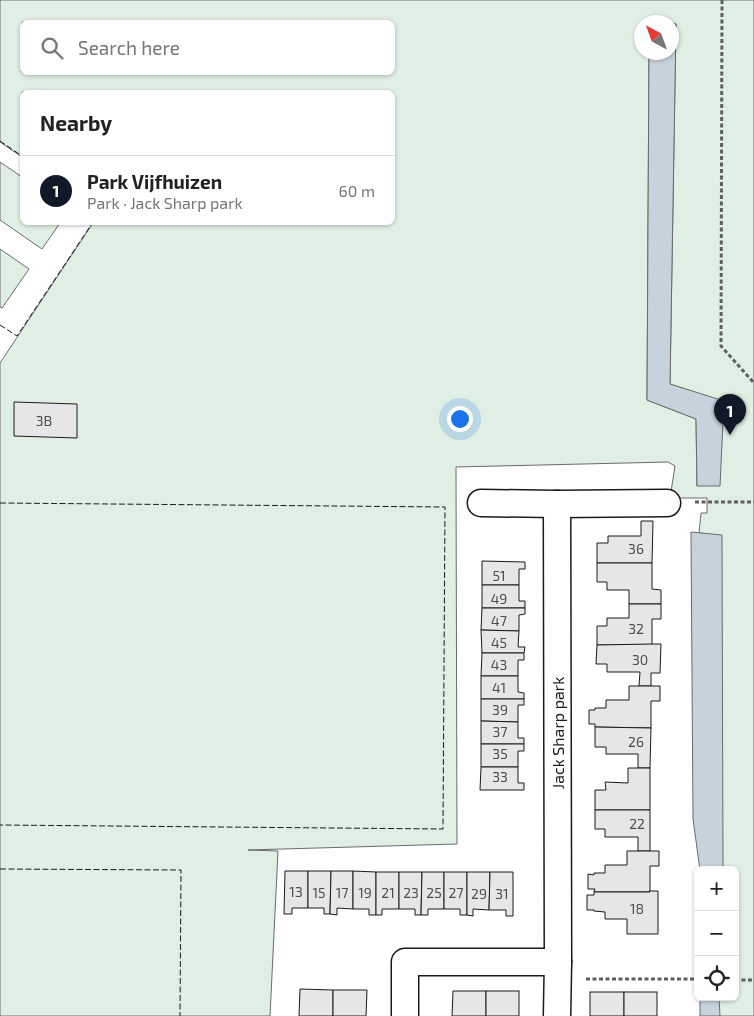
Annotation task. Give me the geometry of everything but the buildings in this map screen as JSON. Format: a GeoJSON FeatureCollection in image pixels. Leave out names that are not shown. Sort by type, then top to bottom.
{"type":"FeatureCollection","features":[{"type":"Feature","properties":{"kind":"street"},"geometry":{"type":"LineString","coordinates":[[481,503],[668,503]]}},
{"type":"Feature","properties":{"kind":"street","name":"Jack Sharp park"},"geometry":{"type":"LineString","coordinates":[[557,504],[557,1016]]}},
{"type":"Feature","properties":{"kind":"street"},"geometry":{"type":"LineString","coordinates":[[405,1016],[405,962],[558,971]]}},
{"type":"Feature","properties":{"kind":"path"},"geometry":{"type":"LineString","coordinates":[[722,0],[721,346],[754,383]]}},
{"type":"Feature","properties":{"kind":"path"},"geometry":{"type":"LineString","coordinates":[[668,503],[754,502]]}},
{"type":"Feature","properties":{"kind":"path"},"geometry":{"type":"LineString","coordinates":[[558,971],[694,979]]}},
{"type":"Feature","properties":{"kind":"path"},"geometry":{"type":"LineString","coordinates":[[739,980],[754,980]]}},
{"type":"Feature","properties":{"kind":"green space"},"geometry":{"type":"Polygon","coordinates":[[[0,0],[754,0],[754,1016],[712,1016],[712,1001],[739,1001],[739,866],[711,866],[707,534],[699,533],[701,513],[707,513],[707,498],[670,498],[675,466],[668,462],[456,467],[457,844],[248,850],[278,851],[270,1016],[0,1016],[0,363],[92,225],[395,225],[395,90],[20,90],[20,156],[0,142],[0,0]],[[634,15],[634,60],[649,60],[647,400],[696,419],[697,486],[706,396],[670,384],[675,60],[679,60],[679,15],[634,15]]]}},
{"type":"Feature","properties":{"kind":"green space"},"geometry":{"type":"Polygon","coordinates":[[[0,162],[20,176],[20,225],[59,225],[42,249],[0,220],[0,162]]]}},
{"type":"Feature","properties":{"kind":"green space"},"geometry":{"type":"Polygon","coordinates":[[[0,249],[29,269],[2,308],[0,307],[0,249]]]}},
{"type":"Feature","properties":{"kind":"shaded area"},"geometry":{"type":"Polygon","coordinates":[[[649,60],[675,60],[670,384],[724,401],[720,486],[697,486],[696,419],[647,400],[649,60]]]}},
{"type":"Feature","properties":{"kind":"shaded area"},"geometry":{"type":"Polygon","coordinates":[[[691,532],[722,535],[723,866],[699,866],[693,819],[691,532]]]}},
{"type":"Feature","properties":{"kind":"shaded area"},"geometry":{"type":"Polygon","coordinates":[[[700,1001],[719,1001],[720,1016],[700,1016],[700,1001]]]}},
{"type":"Feature","properties":{"kind":"fence"},"geometry":{"type":"LineString","coordinates":[[0,141],[20,155]]}},
{"type":"Feature","properties":{"kind":"fence"},"geometry":{"type":"LineString","coordinates":[[0,325],[17,336],[91,225]]}},
{"type":"Feature","properties":{"kind":"fence"},"geometry":{"type":"LineString","coordinates":[[0,503],[445,507],[443,829],[0,825]]}},
{"type":"Feature","properties":{"kind":"fence"},"geometry":{"type":"LineString","coordinates":[[0,869],[181,870],[180,1016]]}},
{"type":"Feature","properties":{"kind":"place","name":"Park Vijfhuizen"},"geometry":{"type":"Point","coordinates":[730,435]}}]}
